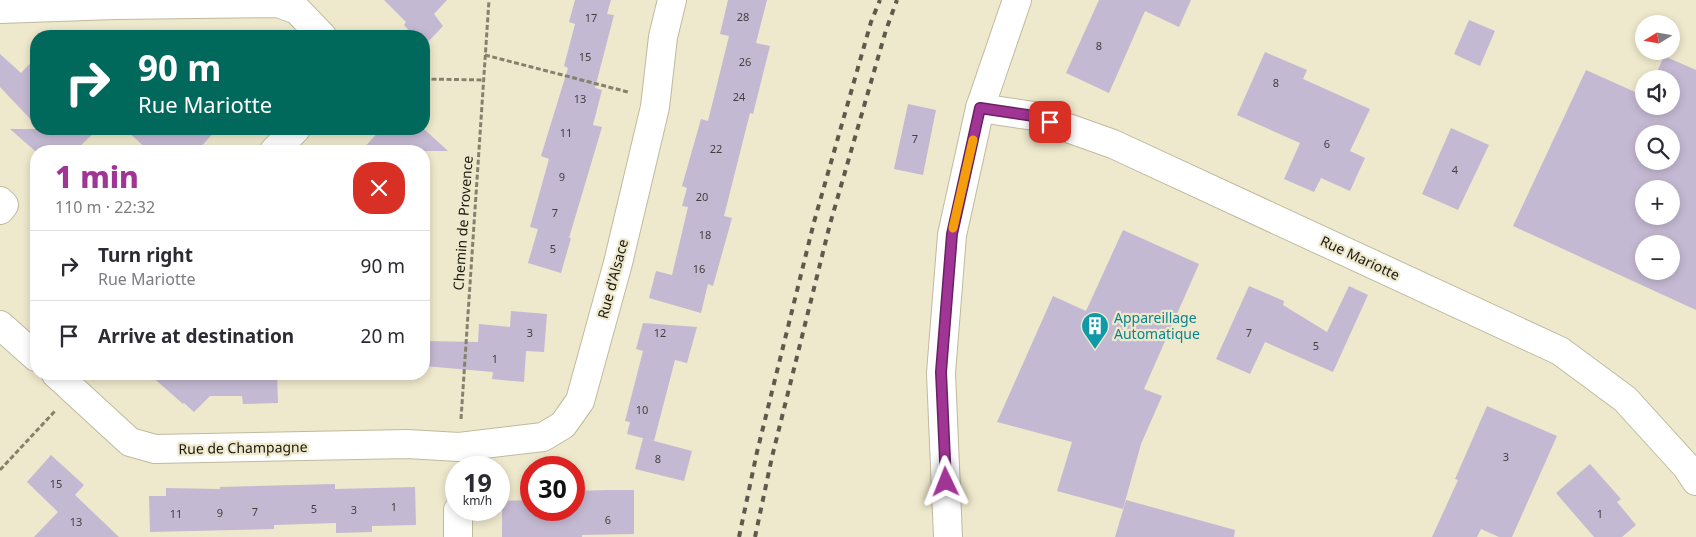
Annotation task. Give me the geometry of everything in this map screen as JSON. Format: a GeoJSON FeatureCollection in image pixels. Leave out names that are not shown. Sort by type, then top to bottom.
{"type":"FeatureCollection","features":[{"type":"Feature","properties":{"kind":"street","name":"Rue d'Alsace"},"geometry":{"type":"LineString","coordinates":[[463,456],[543,437],[563,425],[580,401],[618,263],[656,99],[663,37],[672,0]]}},
{"type":"Feature","properties":{"kind":"street"},"geometry":{"type":"LineString","coordinates":[[948,537],[941,372],[952,234],[980,108],[1017,0]]}},
{"type":"Feature","properties":{"kind":"street"},"geometry":{"type":"LineString","coordinates":[[0,9],[115,5],[278,3],[297,10],[316,30]]}},
{"type":"Feature","properties":{"kind":"street","name":"Rue Mariotte"},"geometry":{"type":"LineString","coordinates":[[980,108],[1034,116],[1113,144],[1560,351],[1625,399],[1686,466],[1696,481]]}},
{"type":"Feature","properties":{"kind":"street"},"geometry":{"type":"LineString","coordinates":[[280,145],[290,135]]}},
{"type":"Feature","properties":{"kind":"street"},"geometry":{"type":"LineString","coordinates":[[0,201],[4,205],[0,210]]}},
{"type":"Feature","properties":{"kind":"street"},"geometry":{"type":"LineString","coordinates":[[0,325],[30,352]]}},
{"type":"Feature","properties":{"kind":"street","name":"Rue de Champagne"},"geometry":{"type":"LineString","coordinates":[[63,380],[130,442],[155,449],[407,444],[455,456]]}},
{"type":"Feature","properties":{"kind":"street"},"geometry":{"type":"LineString","coordinates":[[458,521],[458,537]]}},
{"type":"Feature","properties":{"kind":"path","name":"Chemin de Provence"},"geometry":{"type":"LineString","coordinates":[[459,456],[489,0]]}},
{"type":"Feature","properties":{"kind":"path"},"geometry":{"type":"LineString","coordinates":[[486,55],[656,99]]}},
{"type":"Feature","properties":{"kind":"path"},"geometry":{"type":"LineString","coordinates":[[430,79],[484,80]]}},
{"type":"Feature","properties":{"kind":"path"},"geometry":{"type":"LineString","coordinates":[[0,470],[61,380]]}},
{"type":"Feature","properties":{"kind":"building"},"geometry":{"type":"Polygon","coordinates":[[[384,0],[447,0],[434,14],[443,26],[430,40],[430,30],[409,30],[404,25],[406,22],[384,0]]]}},
{"type":"Feature","properties":{"kind":"building"},"geometry":{"type":"Polygon","coordinates":[[[575,0],[611,0],[607,14],[614,15],[595,88],[602,90],[593,125],[602,127],[569,238],[571,238],[561,273],[528,263],[538,229],[530,227],[549,159],[541,156],[568,68],[564,66],[575,24],[569,22],[575,0]]]}},
{"type":"Feature","properties":{"kind":"building"},"geometry":{"type":"Polygon","coordinates":[[[728,0],[767,0],[756,43],[770,46],[753,114],[750,113],[724,216],[732,218],[713,286],[708,284],[701,313],[649,298],[656,271],[672,275],[688,207],[682,206],[687,188],[682,186],[701,119],[708,121],[729,36],[720,34],[728,0]]]}},
{"type":"Feature","properties":{"kind":"building"},"geometry":{"type":"Polygon","coordinates":[[[1099,0],[1191,0],[1179,27],[1145,11],[1109,93],[1066,73],[1099,0]]]}},
{"type":"Feature","properties":{"kind":"building"},"geometry":{"type":"Polygon","coordinates":[[[1469,20],[1495,31],[1480,66],[1454,54],[1469,20]]]}},
{"type":"Feature","properties":{"kind":"building"},"geometry":{"type":"Polygon","coordinates":[[[1265,52],[1307,70],[1303,79],[1370,109],[1350,151],[1365,158],[1350,191],[1321,178],[1314,192],[1284,179],[1300,143],[1237,115],[1265,52]]]}},
{"type":"Feature","properties":{"kind":"building"},"geometry":{"type":"Polygon","coordinates":[[[0,54],[21,73],[30,63],[30,119],[0,87],[0,54]]]}},
{"type":"Feature","properties":{"kind":"building"},"geometry":{"type":"Polygon","coordinates":[[[1662,60],[1673,60],[1696,70],[1696,310],[1513,226],[1586,70],[1635,92],[1635,115],[1680,115],[1680,70],[1658,70],[1662,60]]]}},
{"type":"Feature","properties":{"kind":"building"},"geometry":{"type":"Polygon","coordinates":[[[908,104],[936,110],[923,175],[894,169],[908,104]]]}},
{"type":"Feature","properties":{"kind":"building"},"geometry":{"type":"Polygon","coordinates":[[[1451,128],[1489,145],[1458,210],[1422,194],[1451,128]]]}},
{"type":"Feature","properties":{"kind":"building"},"geometry":{"type":"Polygon","coordinates":[[[10,129],[30,129],[30,135],[92,135],[81,145],[30,145],[30,147],[10,129]]]}},
{"type":"Feature","properties":{"kind":"building"},"geometry":{"type":"Polygon","coordinates":[[[430,134],[448,151],[430,151],[430,145],[366,145],[376,135],[430,134]]]}},
{"type":"Feature","properties":{"kind":"building"},"geometry":{"type":"Polygon","coordinates":[[[132,135],[212,135],[202,145],[142,145],[132,135]]]}},
{"type":"Feature","properties":{"kind":"building","name":"Appareillage Automatique"},"geometry":{"type":"Polygon","coordinates":[[[1123,230],[1199,264],[1144,389],[1162,396],[1141,444],[1123,509],[1057,491],[1072,442],[997,422],[1053,296],[1086,311],[1123,230]]]}},
{"type":"Feature","properties":{"kind":"building"},"geometry":{"type":"Polygon","coordinates":[[[1249,286],[1284,301],[1283,305],[1327,332],[1349,286],[1368,295],[1333,372],[1265,342],[1250,374],[1216,359],[1249,286]]]}},
{"type":"Feature","properties":{"kind":"building"},"geometry":{"type":"Polygon","coordinates":[[[511,311],[547,314],[544,352],[526,351],[524,382],[492,379],[493,372],[430,367],[430,341],[478,342],[479,324],[510,327],[511,311]]]}},
{"type":"Feature","properties":{"kind":"building"},"geometry":{"type":"Polygon","coordinates":[[[643,323],[697,327],[687,363],[675,360],[654,441],[627,434],[630,422],[625,421],[643,351],[636,349],[643,323]]]}},
{"type":"Feature","properties":{"kind":"building"},"geometry":{"type":"Polygon","coordinates":[[[156,380],[277,380],[278,403],[243,404],[242,396],[210,396],[194,412],[156,380]]]}},
{"type":"Feature","properties":{"kind":"building"},"geometry":{"type":"Polygon","coordinates":[[[1487,406],[1557,436],[1512,537],[1499,537],[1481,529],[1477,537],[1432,537],[1458,480],[1455,479],[1487,406]]]}},
{"type":"Feature","properties":{"kind":"building"},"geometry":{"type":"Polygon","coordinates":[[[643,438],[692,451],[684,481],[635,469],[643,438]]]}},
{"type":"Feature","properties":{"kind":"building"},"geometry":{"type":"Polygon","coordinates":[[[51,455],[84,485],[75,495],[119,537],[34,537],[58,512],[27,482],[51,455]]]}},
{"type":"Feature","properties":{"kind":"building"},"geometry":{"type":"Polygon","coordinates":[[[1590,464],[1621,499],[1617,502],[1636,525],[1622,537],[1594,537],[1556,493],[1590,464]]]}},
{"type":"Feature","properties":{"kind":"building"},"geometry":{"type":"Polygon","coordinates":[[[335,484],[335,489],[415,487],[416,525],[372,526],[372,532],[336,533],[336,523],[274,525],[274,529],[150,532],[149,496],[166,496],[166,488],[220,489],[220,487],[335,484]]]}},
{"type":"Feature","properties":{"kind":"building"},"geometry":{"type":"Polygon","coordinates":[[[634,490],[634,534],[582,535],[582,537],[502,537],[502,521],[510,521],[510,501],[520,500],[520,521],[585,521],[585,491],[634,490]]]}},
{"type":"Feature","properties":{"kind":"building"},"geometry":{"type":"Polygon","coordinates":[[[1126,500],[1235,530],[1234,537],[1115,537],[1126,500]]]}},
{"type":"Feature","properties":{"kind":"railway"},"geometry":{"type":"LineString","coordinates":[[739,537],[757,452],[814,222],[871,22],[880,0]]}},
{"type":"Feature","properties":{"kind":"railway"},"geometry":{"type":"LineString","coordinates":[[755,537],[772,457],[830,224],[886,30],[897,0]]}},
{"type":"Feature","properties":{"kind":"slow traffic"},"geometry":{"type":"LineString","coordinates":[[953,228],[973,140]]}},
{"type":"Feature","properties":{"kind":"place","name":"Appareillage Automatique"},"geometry":{"type":"Point","coordinates":[1095,350]}},
{"type":"Feature","properties":{"kind":"route"},"geometry":{"type":"LineString","coordinates":[[946,482],[941,372],[952,234],[980,108],[1034,116],[1050,122]]}}]}
